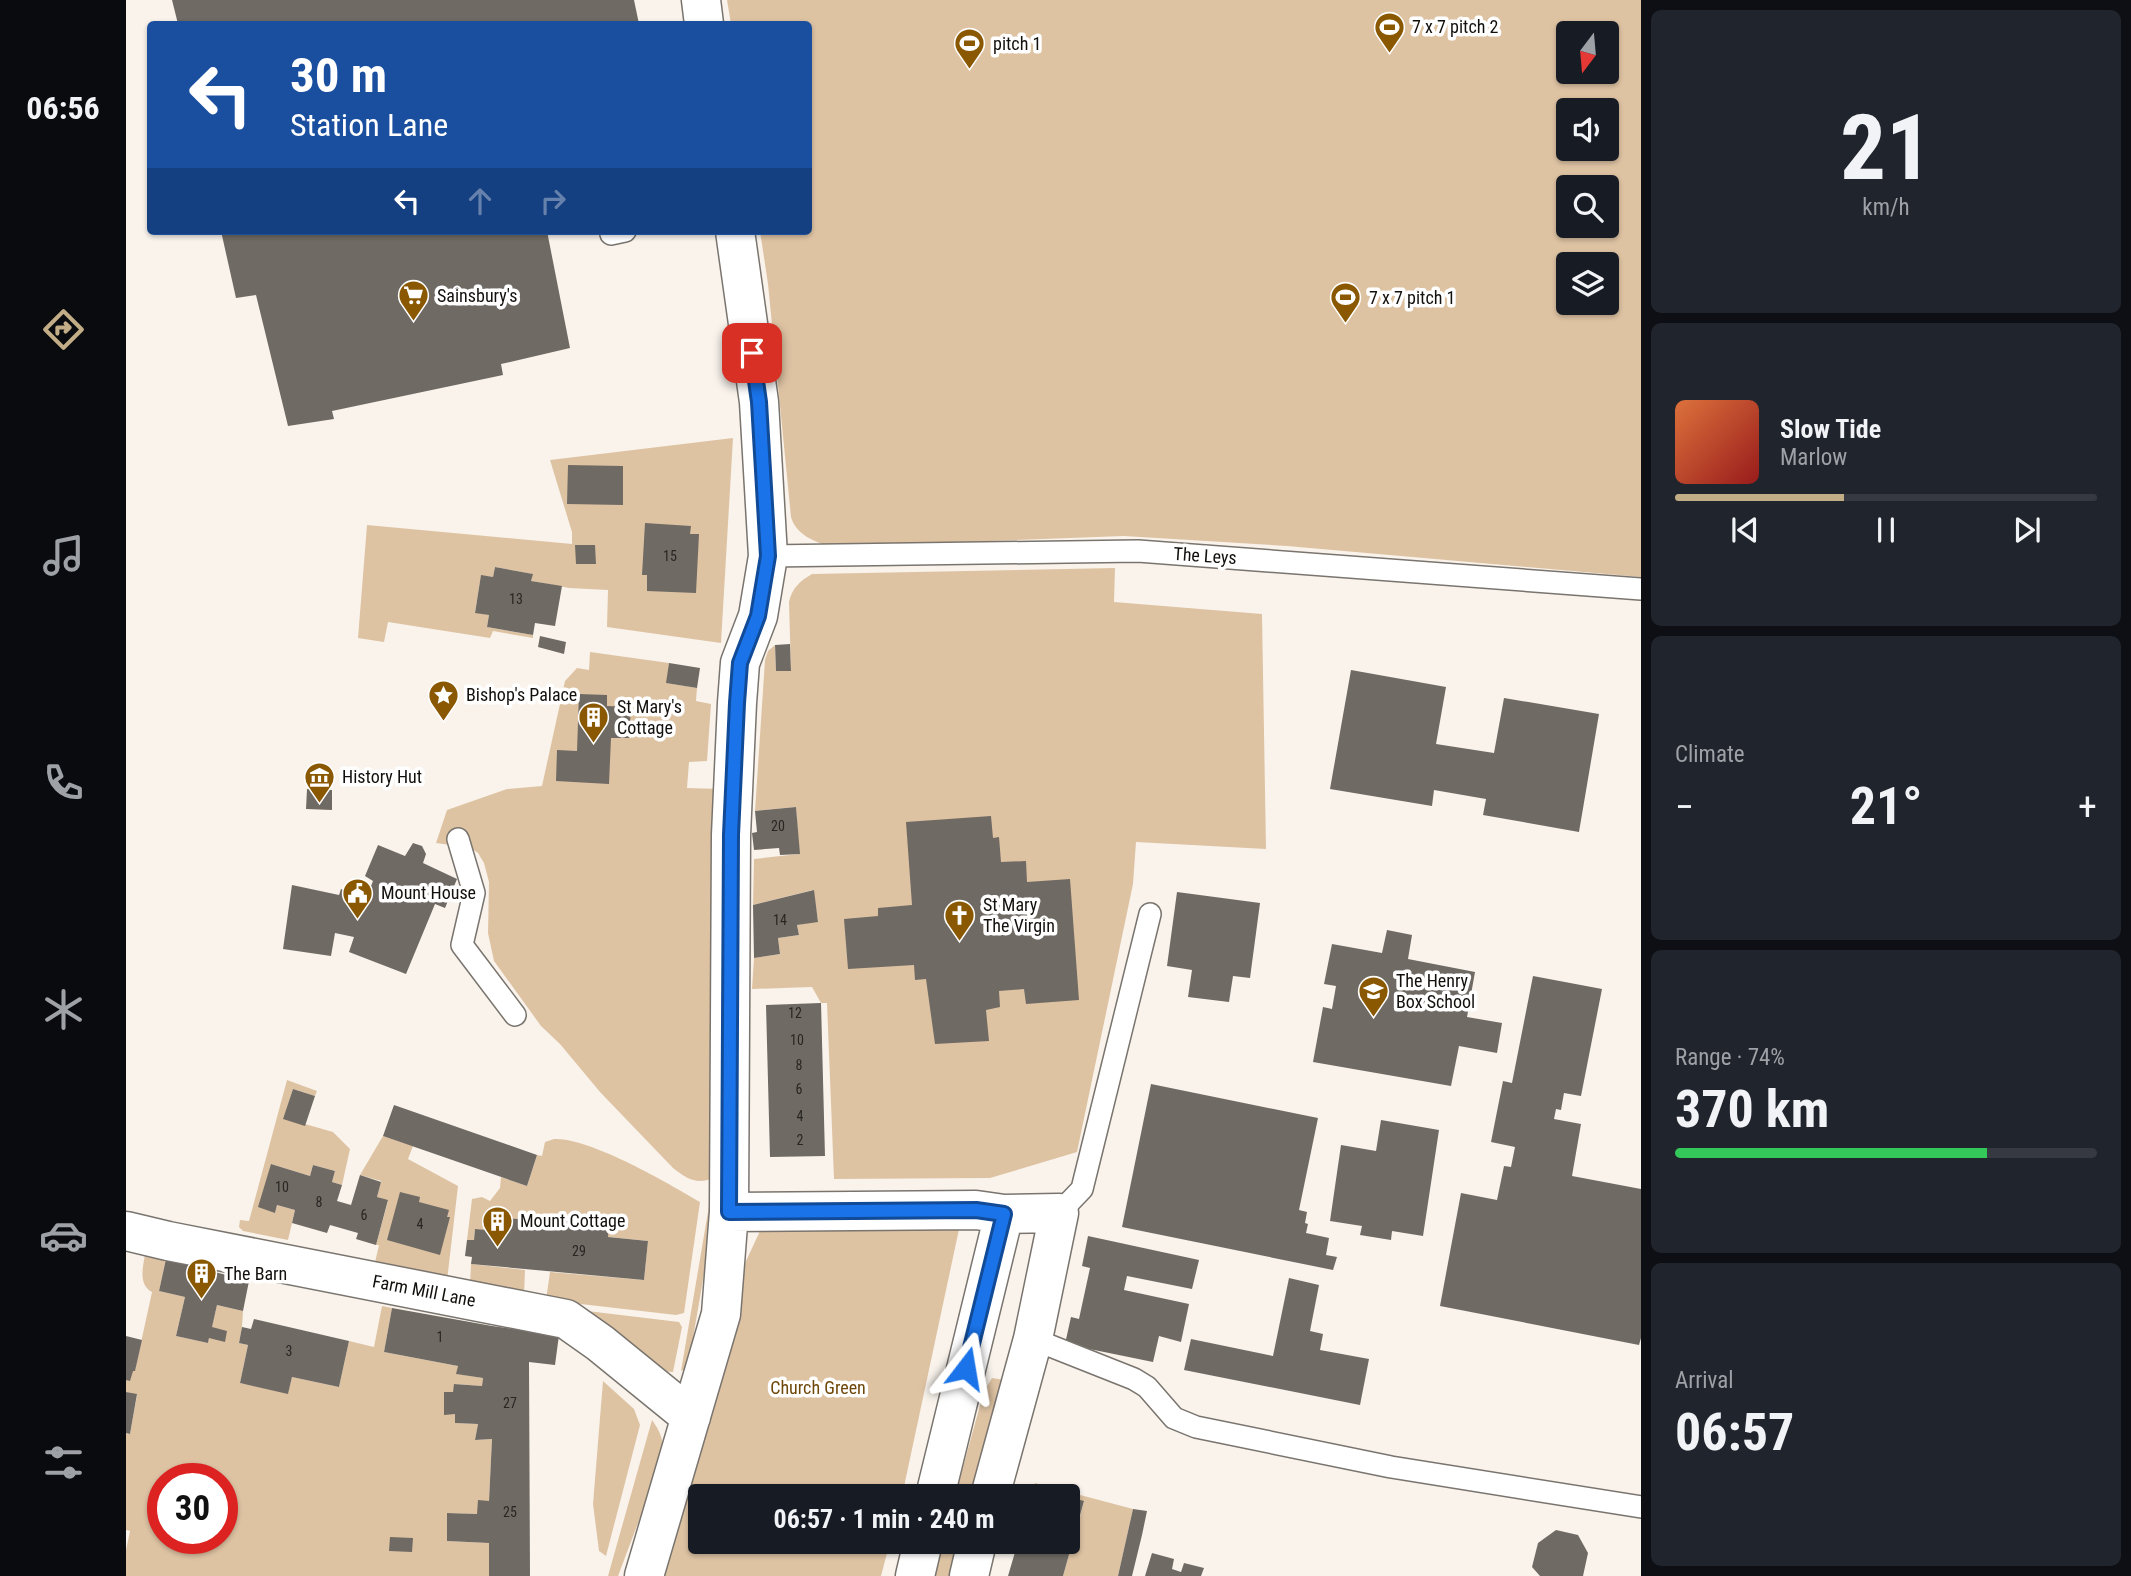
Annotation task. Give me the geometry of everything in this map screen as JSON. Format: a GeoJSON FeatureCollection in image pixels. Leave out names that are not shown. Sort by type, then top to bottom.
{"type":"FeatureCollection","features":[{"type":"Feature","properties":{"kind":"street"},"geometry":{"type":"LineString","coordinates":[[701,0],[704,21]]}},
{"type":"Feature","properties":{"kind":"street"},"geometry":{"type":"LineString","coordinates":[[644,1576],[721,1314],[729,1212],[731,835],[737,703],[740,663],[758,616],[768,556],[759,402],[736,235]]}},
{"type":"Feature","properties":{"kind":"street"},"geometry":{"type":"LineString","coordinates":[[729,1212],[976,1210],[1004,1214],[1059,1213],[1033,1339],[993,1484]]}},
{"type":"Feature","properties":{"kind":"street"},"geometry":{"type":"LineString","coordinates":[[938,1484],[1004,1214]]}},
{"type":"Feature","properties":{"kind":"street","name":"Farm Mill Lane"},"geometry":{"type":"LineString","coordinates":[[126,1231],[566,1319],[600,1343],[691,1418]]}},
{"type":"Feature","properties":{"kind":"street"},"geometry":{"type":"LineString","coordinates":[[915,1576],[920,1554]]}},
{"type":"Feature","properties":{"kind":"street"},"geometry":{"type":"LineString","coordinates":[[969,1576],[975,1554]]}},
{"type":"Feature","properties":{"kind":"lane","name":"The Leys"},"geometry":{"type":"LineString","coordinates":[[768,556],[1138,551],[1641,589]]}},
{"type":"Feature","properties":{"kind":"lane"},"geometry":{"type":"LineString","coordinates":[[458,839],[474,893],[461,945],[515,1015]]}},
{"type":"Feature","properties":{"kind":"lane"},"geometry":{"type":"LineString","coordinates":[[1059,1213],[1082,1188],[1150,914]]}},
{"type":"Feature","properties":{"kind":"lane"},"geometry":{"type":"LineString","coordinates":[[1033,1339],[1134,1379],[1147,1387],[1174,1418],[1196,1427],[1391,1467],[1641,1507]]}},
{"type":"Feature","properties":{"kind":"green space"},"geometry":{"type":"Polygon","coordinates":[[[727,0],[1641,0],[1641,577],[1287,546],[1124,536],[832,547],[807,537],[797,529],[791,517],[768,284],[761,235],[812,235],[812,21],[730,21],[727,0]]]}},
{"type":"Feature","properties":{"kind":"green space"},"geometry":{"type":"Polygon","coordinates":[[[733,438],[721,643],[607,627],[608,590],[569,588],[531,581],[532,574],[495,567],[493,577],[481,576],[475,612],[489,615],[487,627],[533,635],[533,638],[493,631],[490,638],[388,622],[384,642],[358,638],[367,525],[572,544],[572,532],[550,460],[733,438]]]}},
{"type":"Feature","properties":{"kind":"green space"},"geometry":{"type":"Polygon","coordinates":[[[1115,568],[1114,602],[1262,614],[1266,849],[1136,842],[1133,884],[1077,1152],[990,1178],[834,1179],[827,1003],[821,1003],[812,987],[752,989],[754,958],[780,954],[778,938],[799,935],[797,925],[818,921],[813,890],[753,905],[754,859],[799,854],[796,807],[755,811],[765,660],[768,651],[775,645],[776,671],[791,671],[789,602],[792,593],[800,582],[812,574],[1115,568]]]}},
{"type":"Feature","properties":{"kind":"green space"},"geometry":{"type":"Polygon","coordinates":[[[590,652],[669,663],[667,683],[697,688],[696,701],[711,704],[707,761],[689,762],[687,788],[720,789],[714,1178],[708,1180],[692,1180],[673,1168],[541,1026],[494,961],[488,933],[489,882],[484,863],[471,848],[436,843],[447,810],[507,789],[542,786],[565,681],[577,668],[589,670],[590,652]]]}},
{"type":"Feature","properties":{"kind":"green space"},"geometry":{"type":"Polygon","coordinates":[[[287,1080],[317,1091],[315,1096],[293,1089],[284,1118],[333,1132],[350,1149],[342,1185],[332,1182],[335,1171],[313,1165],[310,1176],[271,1164],[275,1213],[277,1205],[295,1210],[288,1240],[243,1231],[239,1227],[240,1220],[249,1221],[287,1080]]]}},
{"type":"Feature","properties":{"kind":"green space"},"geometry":{"type":"Polygon","coordinates":[[[383,1136],[413,1146],[408,1159],[458,1186],[447,1281],[374,1267],[379,1245],[376,1245],[388,1201],[377,1197],[381,1181],[360,1175],[383,1136]]]}},
{"type":"Feature","properties":{"kind":"green space"},"geometry":{"type":"Polygon","coordinates":[[[554,1139],[569,1140],[607,1153],[700,1202],[684,1313],[676,1315],[546,1300],[550,1272],[644,1280],[648,1241],[608,1237],[608,1224],[558,1220],[556,1230],[529,1228],[530,1220],[505,1218],[503,1231],[475,1229],[474,1240],[467,1240],[472,1199],[482,1197],[490,1201],[500,1188],[501,1177],[527,1186],[537,1155],[542,1156],[545,1142],[554,1139]]]}},
{"type":"Feature","properties":{"kind":"green space"},"geometry":{"type":"Polygon","coordinates":[[[709,1206],[715,1210],[688,1367],[681,1371],[709,1206]]]}},
{"type":"Feature","properties":{"kind":"green space","name":"Church Green"},"geometry":{"type":"Polygon","coordinates":[[[961,1220],[905,1484],[688,1484],[688,1554],[887,1554],[881,1576],[658,1576],[746,1261],[760,1231],[792,1221],[961,1220]]]}},
{"type":"Feature","properties":{"kind":"green space"},"geometry":{"type":"Polygon","coordinates":[[[145,1254],[166,1259],[159,1291],[185,1297],[176,1336],[208,1343],[217,1305],[243,1311],[239,1343],[248,1345],[240,1383],[288,1393],[292,1377],[339,1387],[349,1341],[374,1347],[382,1306],[392,1308],[384,1352],[458,1366],[457,1374],[483,1378],[482,1386],[455,1384],[453,1392],[456,1423],[478,1424],[475,1440],[492,1439],[489,1501],[477,1514],[447,1513],[447,1541],[489,1543],[489,1576],[126,1576],[126,1550],[130,1531],[126,1530],[126,1433],[130,1434],[137,1395],[126,1392],[126,1369],[135,1370],[152,1292],[145,1285],[145,1254]]]}},
{"type":"Feature","properties":{"kind":"green space"},"geometry":{"type":"Polygon","coordinates":[[[471,1264],[525,1270],[524,1295],[470,1285],[471,1264]]]}},
{"type":"Feature","properties":{"kind":"green space"},"geometry":{"type":"Polygon","coordinates":[[[579,1310],[679,1322],[682,1327],[673,1372],[659,1371],[579,1310]]]}},
{"type":"Feature","properties":{"kind":"green space"},"geometry":{"type":"Polygon","coordinates":[[[992,1378],[1005,1380],[983,1484],[958,1484],[984,1391],[992,1378]]]}},
{"type":"Feature","properties":{"kind":"green space"},"geometry":{"type":"Polygon","coordinates":[[[603,1381],[634,1409],[640,1425],[606,1556],[599,1551],[593,1504],[603,1381]]]}},
{"type":"Feature","properties":{"kind":"green space"},"geometry":{"type":"Polygon","coordinates":[[[652,1420],[661,1437],[663,1457],[618,1576],[608,1576],[652,1420]]]}},
{"type":"Feature","properties":{"kind":"green space"},"geometry":{"type":"Polygon","coordinates":[[[1080,1495],[1133,1509],[1118,1576],[1063,1576],[1069,1554],[1080,1554],[1080,1516],[1084,1502],[1080,1501],[1080,1495]]]}},
{"type":"Feature","properties":{"kind":"green space"},"geometry":{"type":"Polygon","coordinates":[[[939,1554],[963,1554],[957,1576],[933,1576],[939,1554]]]}},
{"type":"Feature","properties":{"kind":"building"},"geometry":{"type":"Polygon","coordinates":[[[172,0],[634,0],[638,21],[177,21],[172,0]]]}},
{"type":"Feature","properties":{"kind":"building","name":"Sainsbury's"},"geometry":{"type":"Polygon","coordinates":[[[222,235],[548,235],[570,348],[501,364],[503,375],[332,411],[334,419],[288,426],[256,295],[236,298],[222,235]]]}},
{"type":"Feature","properties":{"kind":"building"},"geometry":{"type":"Polygon","coordinates":[[[568,465],[623,466],[623,505],[567,504],[568,465]]]}},
{"type":"Feature","properties":{"kind":"building"},"geometry":{"type":"Polygon","coordinates":[[[645,523],[691,526],[690,534],[699,534],[696,593],[647,591],[647,575],[642,575],[645,523]]]}},
{"type":"Feature","properties":{"kind":"building"},"geometry":{"type":"Polygon","coordinates":[[[575,545],[595,545],[596,564],[576,564],[575,545]]]}},
{"type":"Feature","properties":{"kind":"building"},"geometry":{"type":"Polygon","coordinates":[[[495,567],[533,574],[531,581],[562,586],[555,626],[535,623],[533,635],[487,627],[489,615],[475,613],[481,575],[493,577],[495,567]]]}},
{"type":"Feature","properties":{"kind":"building"},"geometry":{"type":"Polygon","coordinates":[[[540,636],[566,642],[564,654],[538,647],[540,636]]]}},
{"type":"Feature","properties":{"kind":"building"},"geometry":{"type":"Polygon","coordinates":[[[790,644],[791,671],[776,671],[775,645],[790,644]]]}},
{"type":"Feature","properties":{"kind":"building"},"geometry":{"type":"Polygon","coordinates":[[[669,663],[700,668],[697,688],[666,683],[669,663]]]}},
{"type":"Feature","properties":{"kind":"building"},"geometry":{"type":"Polygon","coordinates":[[[1351,670],[1446,687],[1436,744],[1494,753],[1504,698],[1599,714],[1579,832],[1483,815],[1486,799],[1434,790],[1432,806],[1330,789],[1351,670]]]}},
{"type":"Feature","properties":{"kind":"building","name":"St Mary's Cottage"},"geometry":{"type":"Polygon","coordinates":[[[579,694],[607,695],[607,706],[631,707],[629,738],[611,738],[609,784],[556,781],[557,750],[577,751],[579,694]]]}},
{"type":"Feature","properties":{"kind":"building","name":"History Hut"},"geometry":{"type":"Polygon","coordinates":[[[307,789],[332,790],[332,810],[306,809],[307,789]]]}},
{"type":"Feature","properties":{"kind":"building"},"geometry":{"type":"Polygon","coordinates":[[[796,807],[800,854],[780,855],[779,848],[754,850],[752,833],[757,832],[755,811],[796,807]]]}},
{"type":"Feature","properties":{"kind":"building","name":"St Mary The Virgin"},"geometry":{"type":"Polygon","coordinates":[[[991,816],[993,838],[999,837],[1001,862],[1026,861],[1027,882],[1070,879],[1079,1000],[1026,1004],[1024,989],[999,991],[1000,1007],[986,1010],[989,1041],[935,1044],[926,979],[915,980],[914,965],[848,969],[844,919],[878,916],[878,908],[912,905],[906,822],[991,816]]]}},
{"type":"Feature","properties":{"kind":"building","name":"Mount House"},"geometry":{"type":"Polygon","coordinates":[[[413,843],[422,846],[426,854],[423,863],[457,879],[445,908],[435,904],[406,974],[349,952],[354,937],[335,933],[331,956],[283,949],[292,885],[339,895],[341,889],[366,899],[373,881],[365,876],[378,845],[405,856],[413,843]]]}},
{"type":"Feature","properties":{"kind":"building"},"geometry":{"type":"Polygon","coordinates":[[[814,890],[818,922],[797,925],[799,935],[778,938],[780,954],[754,958],[753,905],[814,890]]]}},
{"type":"Feature","properties":{"kind":"building"},"geometry":{"type":"Polygon","coordinates":[[[1177,892],[1260,903],[1250,978],[1233,976],[1229,1002],[1188,997],[1192,970],[1167,966],[1177,892]]]}},
{"type":"Feature","properties":{"kind":"building"},"geometry":{"type":"Polygon","coordinates":[[[1387,930],[1412,935],[1408,959],[1475,972],[1467,1017],[1502,1023],[1497,1053],[1459,1046],[1451,1086],[1313,1062],[1323,1007],[1332,1009],[1336,986],[1324,984],[1332,944],[1382,953],[1387,930]]]}},
{"type":"Feature","properties":{"kind":"building"},"geometry":{"type":"Polygon","coordinates":[[[1533,976],[1602,989],[1581,1096],[1564,1093],[1561,1110],[1556,1109],[1554,1119],[1581,1124],[1572,1176],[1641,1189],[1639,1345],[1440,1306],[1461,1193],[1497,1200],[1504,1166],[1511,1167],[1515,1147],[1491,1142],[1503,1081],[1512,1083],[1533,976]]]}},
{"type":"Feature","properties":{"kind":"building"},"geometry":{"type":"Polygon","coordinates":[[[821,1003],[825,1156],[770,1157],[766,1005],[821,1003]]]}},
{"type":"Feature","properties":{"kind":"building"},"geometry":{"type":"Polygon","coordinates":[[[1151,1084],[1318,1118],[1299,1210],[1307,1212],[1306,1233],[1329,1238],[1326,1255],[1337,1257],[1333,1270],[1122,1227],[1151,1084]]]}},
{"type":"Feature","properties":{"kind":"building"},"geometry":{"type":"Polygon","coordinates":[[[293,1089],[315,1096],[305,1126],[283,1119],[293,1089]]]}},
{"type":"Feature","properties":{"kind":"building"},"geometry":{"type":"Polygon","coordinates":[[[394,1105],[537,1155],[527,1186],[383,1136],[394,1105]]]}},
{"type":"Feature","properties":{"kind":"building"},"geometry":{"type":"Polygon","coordinates":[[[1381,1120],[1439,1130],[1423,1236],[1392,1231],[1391,1240],[1360,1235],[1362,1226],[1330,1221],[1341,1145],[1376,1151],[1381,1120]]]}},
{"type":"Feature","properties":{"kind":"building"},"geometry":{"type":"Polygon","coordinates":[[[271,1164],[310,1176],[313,1165],[335,1171],[332,1182],[342,1185],[337,1201],[351,1205],[360,1175],[381,1182],[377,1197],[388,1200],[376,1245],[356,1239],[358,1233],[330,1225],[327,1233],[292,1223],[295,1210],[277,1205],[275,1213],[258,1207],[271,1164]]]}},
{"type":"Feature","properties":{"kind":"building"},"geometry":{"type":"Polygon","coordinates":[[[400,1192],[420,1197],[419,1202],[449,1210],[447,1217],[450,1217],[440,1255],[387,1240],[400,1192]]]}},
{"type":"Feature","properties":{"kind":"building"},"geometry":{"type":"Polygon","coordinates":[[[505,1218],[530,1220],[529,1228],[556,1230],[557,1220],[609,1224],[608,1237],[648,1241],[644,1280],[471,1264],[472,1257],[465,1256],[467,1240],[474,1240],[475,1229],[503,1231],[505,1218]]]}},
{"type":"Feature","properties":{"kind":"building"},"geometry":{"type":"Polygon","coordinates":[[[1088,1236],[1199,1260],[1192,1289],[1127,1276],[1124,1290],[1189,1304],[1181,1342],[1159,1336],[1153,1362],[1065,1344],[1071,1317],[1079,1319],[1090,1268],[1082,1266],[1088,1236]]]}},
{"type":"Feature","properties":{"kind":"building","name":"The Barn"},"geometry":{"type":"Polygon","coordinates":[[[166,1259],[249,1281],[243,1311],[217,1305],[212,1327],[227,1331],[225,1342],[209,1338],[208,1343],[176,1336],[185,1297],[159,1291],[166,1259]]]}},
{"type":"Feature","properties":{"kind":"building"},"geometry":{"type":"Polygon","coordinates":[[[1289,1278],[1319,1285],[1310,1331],[1323,1334],[1320,1350],[1369,1359],[1360,1405],[1184,1370],[1191,1339],[1273,1356],[1289,1278]]]}},
{"type":"Feature","properties":{"kind":"building"},"geometry":{"type":"Polygon","coordinates":[[[392,1308],[559,1335],[555,1365],[529,1362],[530,1576],[489,1576],[489,1543],[447,1541],[447,1513],[477,1514],[478,1500],[489,1501],[492,1439],[475,1440],[478,1424],[455,1423],[455,1414],[444,1415],[444,1392],[453,1392],[454,1384],[482,1386],[483,1378],[456,1374],[458,1366],[384,1352],[392,1308]]]}},
{"type":"Feature","properties":{"kind":"building"},"geometry":{"type":"Polygon","coordinates":[[[254,1319],[349,1341],[339,1387],[292,1377],[288,1394],[240,1383],[248,1345],[239,1343],[242,1327],[251,1329],[254,1319]]]}},
{"type":"Feature","properties":{"kind":"building"},"geometry":{"type":"Polygon","coordinates":[[[126,1336],[142,1340],[130,1381],[126,1380],[126,1336]]]}},
{"type":"Feature","properties":{"kind":"building"},"geometry":{"type":"Polygon","coordinates":[[[126,1392],[137,1394],[130,1434],[126,1433],[126,1392]]]}},
{"type":"Feature","properties":{"kind":"building"},"geometry":{"type":"Polygon","coordinates":[[[1133,1509],[1147,1511],[1142,1535],[1132,1576],[1118,1576],[1133,1509]]]}},
{"type":"Feature","properties":{"kind":"building"},"geometry":{"type":"Polygon","coordinates":[[[1556,1530],[1578,1535],[1588,1553],[1583,1576],[1540,1576],[1532,1567],[1538,1543],[1556,1530]]]}},
{"type":"Feature","properties":{"kind":"building"},"geometry":{"type":"Polygon","coordinates":[[[390,1537],[413,1538],[412,1552],[389,1551],[390,1537]]]}},
{"type":"Feature","properties":{"kind":"building"},"geometry":{"type":"Polygon","coordinates":[[[1152,1553],[1174,1559],[1172,1569],[1181,1572],[1184,1563],[1204,1568],[1201,1576],[1145,1576],[1152,1553]]]}},
{"type":"Feature","properties":{"kind":"building"},"geometry":{"type":"Polygon","coordinates":[[[1014,1554],[1069,1554],[1063,1576],[1008,1576],[1014,1554]]]}},
{"type":"Feature","properties":{"kind":"place","name":"7 x 7 pitch 2"},"geometry":{"type":"Point","coordinates":[1389,54]}},
{"type":"Feature","properties":{"kind":"place","name":"pitch 1"},"geometry":{"type":"Point","coordinates":[970,71]}},
{"type":"Feature","properties":{"kind":"place","name":"Sainsbury's"},"geometry":{"type":"Point","coordinates":[414,323]}},
{"type":"Feature","properties":{"kind":"place","name":"7 x 7 pitch 1"},"geometry":{"type":"Point","coordinates":[1346,325]}},
{"type":"Feature","properties":{"kind":"place","name":"Bishop's Palace"},"geometry":{"type":"Point","coordinates":[443,722]}},
{"type":"Feature","properties":{"kind":"place","name":"St Mary's Cottage"},"geometry":{"type":"Point","coordinates":[594,744]}},
{"type":"Feature","properties":{"kind":"place","name":"History Hut"},"geometry":{"type":"Point","coordinates":[319,804]}},
{"type":"Feature","properties":{"kind":"place","name":"Mount House"},"geometry":{"type":"Point","coordinates":[358,920]}},
{"type":"Feature","properties":{"kind":"place","name":"St Mary The Virgin"},"geometry":{"type":"Point","coordinates":[960,942]}},
{"type":"Feature","properties":{"kind":"place","name":"The Henry Box School"},"geometry":{"type":"Point","coordinates":[1373,1018]}},
{"type":"Feature","properties":{"kind":"place","name":"Mount Cottage"},"geometry":{"type":"Point","coordinates":[497,1248]}},
{"type":"Feature","properties":{"kind":"place","name":"The Barn"},"geometry":{"type":"Point","coordinates":[201,1301]}},
{"type":"Feature","properties":{"kind":"route"},"geometry":{"type":"LineString","coordinates":[[752,353],[759,402],[768,556],[758,616],[740,663],[737,703],[731,835],[729,1212],[976,1210],[1004,1214],[966,1368]]}}]}
